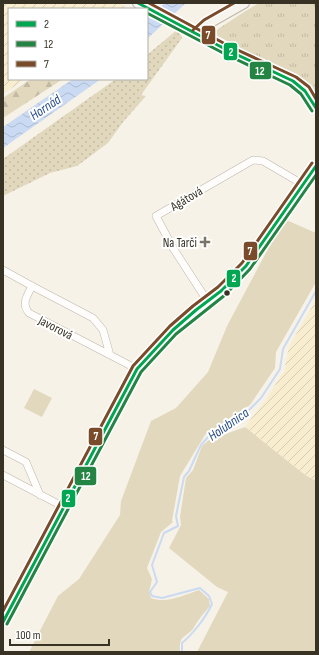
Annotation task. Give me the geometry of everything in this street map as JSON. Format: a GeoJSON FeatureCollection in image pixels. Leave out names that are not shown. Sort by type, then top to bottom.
{"type":"FeatureCollection","features":[{"type":"Feature","properties":{"kind":"street"},"geometry":{"type":"LineString","coordinates":[[197,34],[207,24],[244,3]]}},
{"type":"Feature","properties":{"kind":"street"},"geometry":{"type":"LineString","coordinates":[[148,9],[227,50],[293,81],[305,91],[316,108]]}},
{"type":"Feature","properties":{"kind":"street","name":"Agátová"},"geometry":{"type":"LineString","coordinates":[[208,302],[168,239],[156,216],[253,160],[263,161],[304,185]]}},
{"type":"Feature","properties":{"kind":"street"},"geometry":{"type":"LineString","coordinates":[[3,622],[128,384],[138,369],[173,330],[226,287],[250,261],[316,166]]}},
{"type":"Feature","properties":{"kind":"street","name":"Javorová"},"geometry":{"type":"LineString","coordinates":[[3,270],[93,318],[103,330],[110,355]]}},
{"type":"Feature","properties":{"kind":"street","name":"Javorová"},"geometry":{"type":"LineString","coordinates":[[32,286],[24,306],[29,313],[138,369]]}},
{"type":"Feature","properties":{"kind":"street"},"geometry":{"type":"LineString","coordinates":[[3,450],[26,462],[40,495]]}},
{"type":"Feature","properties":{"kind":"street"},"geometry":{"type":"LineString","coordinates":[[3,476],[64,507]]}},
{"type":"Feature","properties":{"kind":"shaded area"},"geometry":{"type":"Polygon","coordinates":[[[3,3],[119,3],[126,7],[8,8],[8,80],[24,80],[3,94],[3,3]]]}},
{"type":"Feature","properties":{"kind":"shaded area"},"geometry":{"type":"Polygon","coordinates":[[[316,300],[316,481],[305,475],[245,427],[266,399],[284,371],[289,346],[316,300]]]}},
{"type":"Feature","properties":{"kind":"green space"},"geometry":{"type":"Polygon","coordinates":[[[259,3],[316,3],[316,95],[308,83],[212,33],[259,3]]]}},
{"type":"Feature","properties":{"kind":"green space"},"geometry":{"type":"Polygon","coordinates":[[[178,29],[182,38],[141,95],[146,96],[123,122],[108,143],[77,166],[50,173],[3,196],[3,159],[115,80],[148,80],[148,54],[178,29]]]}},
{"type":"Feature","properties":{"kind":"green space"},"geometry":{"type":"Polygon","coordinates":[[[30,80],[61,80],[3,118],[3,98],[30,80]]]}},
{"type":"Feature","properties":{"kind":"green space"},"geometry":{"type":"Polygon","coordinates":[[[284,219],[316,233],[316,282],[276,352],[275,368],[250,405],[205,435],[180,476],[173,522],[161,532],[147,568],[152,579],[149,592],[151,598],[157,600],[169,599],[199,590],[209,599],[210,606],[193,629],[181,640],[180,652],[29,652],[58,596],[79,579],[120,515],[121,501],[151,421],[176,408],[208,372],[227,326],[284,219]]]}},
{"type":"Feature","properties":{"kind":"green space"},"geometry":{"type":"Polygon","coordinates":[[[34,389],[52,398],[42,417],[24,408],[34,389]]]}},
{"type":"Feature","properties":{"kind":"green space"},"geometry":{"type":"Polygon","coordinates":[[[245,427],[305,475],[316,481],[316,652],[197,652],[228,592],[217,587],[169,548],[181,525],[180,517],[186,478],[193,470],[202,446],[209,440],[245,427]]]}},
{"type":"Feature","properties":{"kind":"water"},"geometry":{"type":"Polygon","coordinates":[[[165,3],[186,3],[148,38],[148,18],[165,3]]]}},
{"type":"Feature","properties":{"kind":"water","name":"Hornád"},"geometry":{"type":"Polygon","coordinates":[[[72,80],[100,80],[3,148],[3,127],[72,80]]]}},
{"type":"Feature","properties":{"kind":"waterway","name":"Holubnica"},"geometry":{"type":"LineString","coordinates":[[182,652],[182,643],[199,625],[212,604],[209,596],[200,588],[162,598],[152,596],[150,592],[157,582],[152,565],[164,533],[178,526],[176,516],[184,477],[189,471],[201,445],[208,437],[248,411],[261,398],[280,369],[283,349],[316,291]]}},
{"type":"Feature","properties":{"kind":"transit line","name":"2"},"geometry":{"type":"LineString","coordinates":[[138,3],[147,8]]}},
{"type":"Feature","properties":{"kind":"transit line","name":"7"},"geometry":{"type":"LineString","coordinates":[[149,3],[229,46],[296,77],[309,87],[316,99]]}},
{"type":"Feature","properties":{"kind":"transit line","name":"7"},"geometry":{"type":"LineString","coordinates":[[193,30],[204,20],[234,3]]}},
{"type":"Feature","properties":{"kind":"transit line","name":"2"},"geometry":{"type":"LineString","coordinates":[[148,8],[227,50],[293,81],[305,91],[316,108]]}},
{"type":"Feature","properties":{"kind":"transit line","name":"12"},"geometry":{"type":"LineString","coordinates":[[148,14],[225,54],[290,85],[301,94],[312,111]]}},
{"type":"Feature","properties":{"kind":"transit line","name":"7"},"geometry":{"type":"LineString","coordinates":[[3,611],[133,366],[170,326],[218,287],[242,263],[312,163]]}},
{"type":"Feature","properties":{"kind":"transit line","name":"2"},"geometry":{"type":"LineString","coordinates":[[3,622],[137,369],[173,330],[221,291],[246,266],[316,166]]}},
{"type":"Feature","properties":{"kind":"transit line","name":"12"},"geometry":{"type":"LineString","coordinates":[[7,624],[141,372],[176,334],[225,295],[250,269],[316,175]]}},
{"type":"Feature","properties":{"kind":"place","name":"Na Tarči"},"geometry":{"type":"Point","coordinates":[205,242]}}]}
